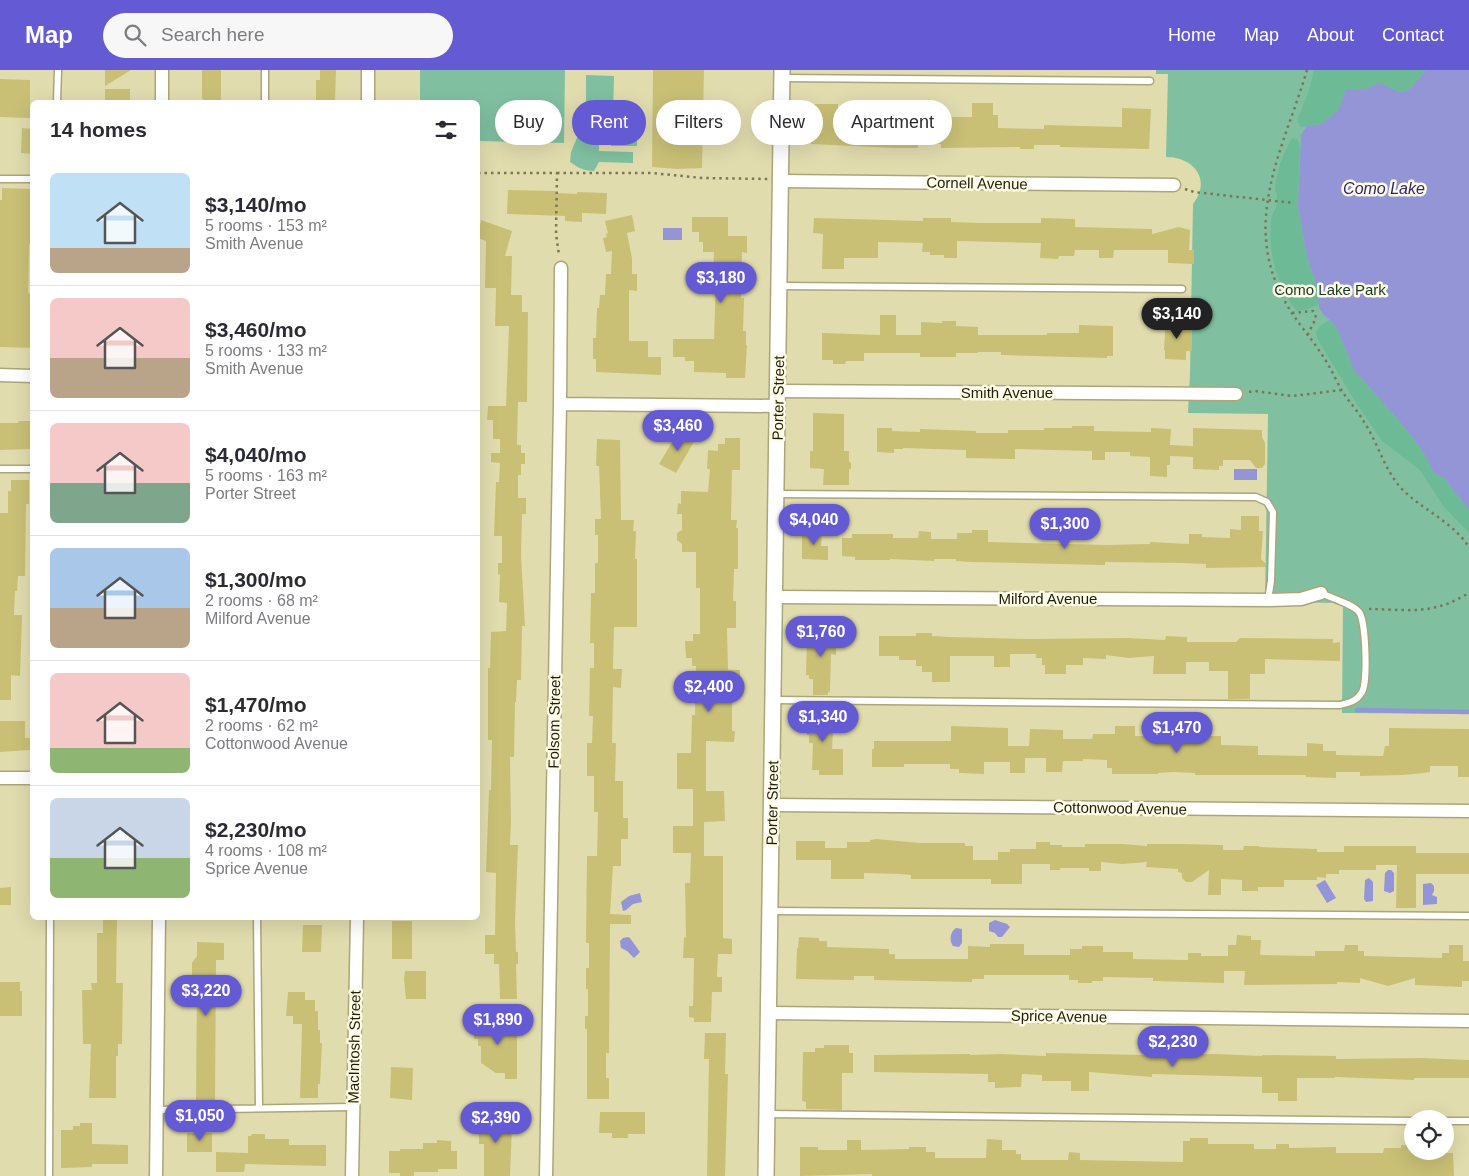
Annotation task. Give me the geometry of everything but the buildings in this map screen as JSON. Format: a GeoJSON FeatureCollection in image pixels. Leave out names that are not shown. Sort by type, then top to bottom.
{"type":"FeatureCollection","features":[{"type":"Feature","properties":{"kind":"street"},"geometry":{"type":"LineString","coordinates":[[162,70],[162,100]]}},
{"type":"Feature","properties":{"kind":"street"},"geometry":{"type":"LineString","coordinates":[[368,70],[368,100]]}},
{"type":"Feature","properties":{"kind":"street","name":"Porter Street"},"geometry":{"type":"LineString","coordinates":[[766,1176],[782,74]]}},
{"type":"Feature","properties":{"kind":"street","name":"Cornell Avenue"},"geometry":{"type":"LineString","coordinates":[[781,180],[1174,185]]}},
{"type":"Feature","properties":{"kind":"street","name":"Folsom Street"},"geometry":{"type":"LineString","coordinates":[[546,1176],[561,268]]}},
{"type":"Feature","properties":{"kind":"street"},"geometry":{"type":"LineString","coordinates":[[0,375],[30,376]]}},
{"type":"Feature","properties":{"kind":"street","name":"Smith Avenue"},"geometry":{"type":"LineString","coordinates":[[778,391],[1236,394]]}},
{"type":"Feature","properties":{"kind":"street"},"geometry":{"type":"LineString","coordinates":[[560,404],[777,406]]}},
{"type":"Feature","properties":{"kind":"street","name":"Milford Avenue"},"geometry":{"type":"LineString","coordinates":[[775,597],[1268,600],[1301,599],[1321,593]]}},
{"type":"Feature","properties":{"kind":"street"},"geometry":{"type":"LineString","coordinates":[[0,778],[30,778]]}},
{"type":"Feature","properties":{"kind":"street","name":"Cottonwood Avenue"},"geometry":{"type":"LineString","coordinates":[[772,805],[1469,811]]}},
{"type":"Feature","properties":{"kind":"street"},"geometry":{"type":"LineString","coordinates":[[156,1176],[159,920]]}},
{"type":"Feature","properties":{"kind":"street","name":"MacIntosh Street"},"geometry":{"type":"LineString","coordinates":[[352,1176],[357,920]]}},
{"type":"Feature","properties":{"kind":"street","name":"Sprice Avenue"},"geometry":{"type":"LineString","coordinates":[[769,1013],[1469,1021]]}},
{"type":"Feature","properties":{"kind":"lane"},"geometry":{"type":"LineString","coordinates":[[57,100],[58,70]]}},
{"type":"Feature","properties":{"kind":"lane"},"geometry":{"type":"LineString","coordinates":[[265,70],[265,100]]}},
{"type":"Feature","properties":{"kind":"lane"},"geometry":{"type":"LineString","coordinates":[[782,74],[1150,81]]}},
{"type":"Feature","properties":{"kind":"lane"},"geometry":{"type":"LineString","coordinates":[[0,179],[30,179]]}},
{"type":"Feature","properties":{"kind":"lane"},"geometry":{"type":"LineString","coordinates":[[779,286],[1182,289]]}},
{"type":"Feature","properties":{"kind":"lane"},"geometry":{"type":"LineString","coordinates":[[0,469],[30,469]]}},
{"type":"Feature","properties":{"kind":"lane"},"geometry":{"type":"LineString","coordinates":[[776,494],[1256,497],[1267,502],[1273,512],[1271,581],[1268,600]]}},
{"type":"Feature","properties":{"kind":"lane"},"geometry":{"type":"LineString","coordinates":[[774,700],[1340,705],[1354,700],[1365,686],[1363,622],[1357,609],[1321,593]]}},
{"type":"Feature","properties":{"kind":"lane"},"geometry":{"type":"LineString","coordinates":[[770,911],[1469,916]]}},
{"type":"Feature","properties":{"kind":"lane"},"geometry":{"type":"LineString","coordinates":[[49,1176],[50,920]]}},
{"type":"Feature","properties":{"kind":"lane"},"geometry":{"type":"LineString","coordinates":[[257,920],[259,1108]]}},
{"type":"Feature","properties":{"kind":"lane"},"geometry":{"type":"LineString","coordinates":[[156,1110],[353,1107]]}},
{"type":"Feature","properties":{"kind":"lane"},"geometry":{"type":"LineString","coordinates":[[767,1114],[1404,1121]]}},
{"type":"Feature","properties":{"kind":"lane"},"geometry":{"type":"LineString","coordinates":[[1454,1121],[1469,1121]]}},
{"type":"Feature","properties":{"kind":"path"},"geometry":{"type":"LineString","coordinates":[[1307,70],[1278,156],[1264,227],[1267,250],[1279,290],[1292,313],[1322,353],[1342,390],[1365,422],[1389,472],[1401,488],[1456,531],[1469,547]]}},
{"type":"Feature","properties":{"kind":"path"},"geometry":{"type":"LineString","coordinates":[[480,173],[652,173],[702,178],[781,180]]}},
{"type":"Feature","properties":{"kind":"path"},"geometry":{"type":"LineString","coordinates":[[557,173],[556,234],[561,268]]}},
{"type":"Feature","properties":{"kind":"path"},"geometry":{"type":"LineString","coordinates":[[1174,185],[1194,192],[1294,203]]}},
{"type":"Feature","properties":{"kind":"path"},"geometry":{"type":"LineString","coordinates":[[1292,313],[1315,312],[1316,318],[1308,334]]}},
{"type":"Feature","properties":{"kind":"path"},"geometry":{"type":"LineString","coordinates":[[1236,394],[1255,391],[1292,396],[1342,390]]}},
{"type":"Feature","properties":{"kind":"path"},"geometry":{"type":"LineString","coordinates":[[1357,609],[1413,610],[1435,608],[1469,593]]}},
{"type":"Feature","properties":{"kind":"green space"},"geometry":{"type":"Polygon","coordinates":[[[420,70],[565,70],[564,143],[562,143],[562,100],[495,100],[495,141],[480,141],[480,100],[420,100],[420,70]]]}},
{"type":"Feature","properties":{"kind":"green space","name":"Como Lake Park"},"geometry":{"type":"Polygon","coordinates":[[[1156,70],[1469,70],[1469,714],[1342,713],[1343,603],[1265,602],[1268,414],[1188,413],[1193,204],[1201,187],[1197,172],[1192,166],[1185,161],[1166,157],[1168,74],[1156,74],[1156,70]]]}},
{"type":"Feature","properties":{"kind":"green space"},"geometry":{"type":"Polygon","coordinates":[[[1314,70],[1426,70],[1409,90],[1399,92],[1379,83],[1364,90],[1346,89],[1340,110],[1322,124],[1301,127],[1297,121],[1309,90],[1314,70]]]}},
{"type":"Feature","properties":{"kind":"green space"},"geometry":{"type":"Polygon","coordinates":[[[586,75],[614,76],[613,100],[586,100],[586,75]]]}},
{"type":"Feature","properties":{"kind":"green space"},"geometry":{"type":"Polygon","coordinates":[[[1292,138],[1297,139],[1300,146],[1298,205],[1306,253],[1318,290],[1319,304],[1297,311],[1279,281],[1275,269],[1270,232],[1272,217],[1277,204],[1275,191],[1278,170],[1282,157],[1292,138]]]}},
{"type":"Feature","properties":{"kind":"green space"},"geometry":{"type":"Polygon","coordinates":[[[574,145],[599,145],[599,151],[633,152],[633,163],[599,162],[594,171],[585,170],[570,162],[574,145]]]}},
{"type":"Feature","properties":{"kind":"green space"},"geometry":{"type":"Polygon","coordinates":[[[611,145],[637,145],[637,146],[611,145]]]}},
{"type":"Feature","properties":{"kind":"green space"},"geometry":{"type":"Polygon","coordinates":[[[1329,320],[1336,326],[1354,370],[1401,423],[1424,453],[1434,473],[1444,478],[1469,510],[1469,533],[1443,506],[1420,470],[1382,441],[1356,403],[1318,340],[1316,333],[1319,327],[1329,320]]]}},
{"type":"Feature","properties":{"kind":"water","name":"Como Lake"},"geometry":{"type":"Polygon","coordinates":[[[1426,70],[1469,70],[1469,510],[1444,478],[1434,473],[1424,453],[1401,423],[1354,370],[1336,326],[1319,308],[1318,290],[1306,253],[1298,205],[1301,135],[1307,126],[1322,124],[1339,110],[1346,89],[1364,90],[1379,83],[1399,92],[1409,90],[1426,70]]]}},
{"type":"Feature","properties":{"kind":"water"},"geometry":{"type":"Polygon","coordinates":[[[663,228],[682,228],[682,240],[663,240],[663,228]]]}},
{"type":"Feature","properties":{"kind":"water"},"geometry":{"type":"Polygon","coordinates":[[[1234,469],[1257,469],[1257,480],[1234,480],[1234,469]]]}},
{"type":"Feature","properties":{"kind":"water"},"geometry":{"type":"Polygon","coordinates":[[[1388,870],[1394,873],[1394,891],[1390,893],[1384,891],[1385,873],[1388,870]]]}},
{"type":"Feature","properties":{"kind":"water"},"geometry":{"type":"Polygon","coordinates":[[[1369,878],[1373,882],[1373,901],[1366,902],[1364,899],[1365,880],[1369,878]]]}},
{"type":"Feature","properties":{"kind":"water"},"geometry":{"type":"Polygon","coordinates":[[[1325,880],[1336,898],[1327,903],[1316,885],[1325,880]]]}},
{"type":"Feature","properties":{"kind":"water"},"geometry":{"type":"Polygon","coordinates":[[[1431,883],[1434,886],[1432,895],[1437,897],[1437,904],[1423,905],[1423,884],[1431,883]]]}},
{"type":"Feature","properties":{"kind":"water"},"geometry":{"type":"Polygon","coordinates":[[[640,893],[642,902],[633,904],[623,911],[621,902],[629,896],[640,893]]]}},
{"type":"Feature","properties":{"kind":"water"},"geometry":{"type":"Polygon","coordinates":[[[995,920],[1010,927],[1002,937],[998,937],[995,933],[989,931],[989,923],[995,920]]]}},
{"type":"Feature","properties":{"kind":"water"},"geometry":{"type":"Polygon","coordinates":[[[956,928],[962,929],[962,943],[959,947],[953,946],[951,941],[951,934],[956,928]]]}},
{"type":"Feature","properties":{"kind":"water"},"geometry":{"type":"Polygon","coordinates":[[[628,937],[640,952],[634,958],[621,948],[620,941],[628,937]]]}},
{"type":"Feature","properties":{"kind":"waterway"},"geometry":{"type":"LineString","coordinates":[[1357,710],[1469,712]]}}]}
